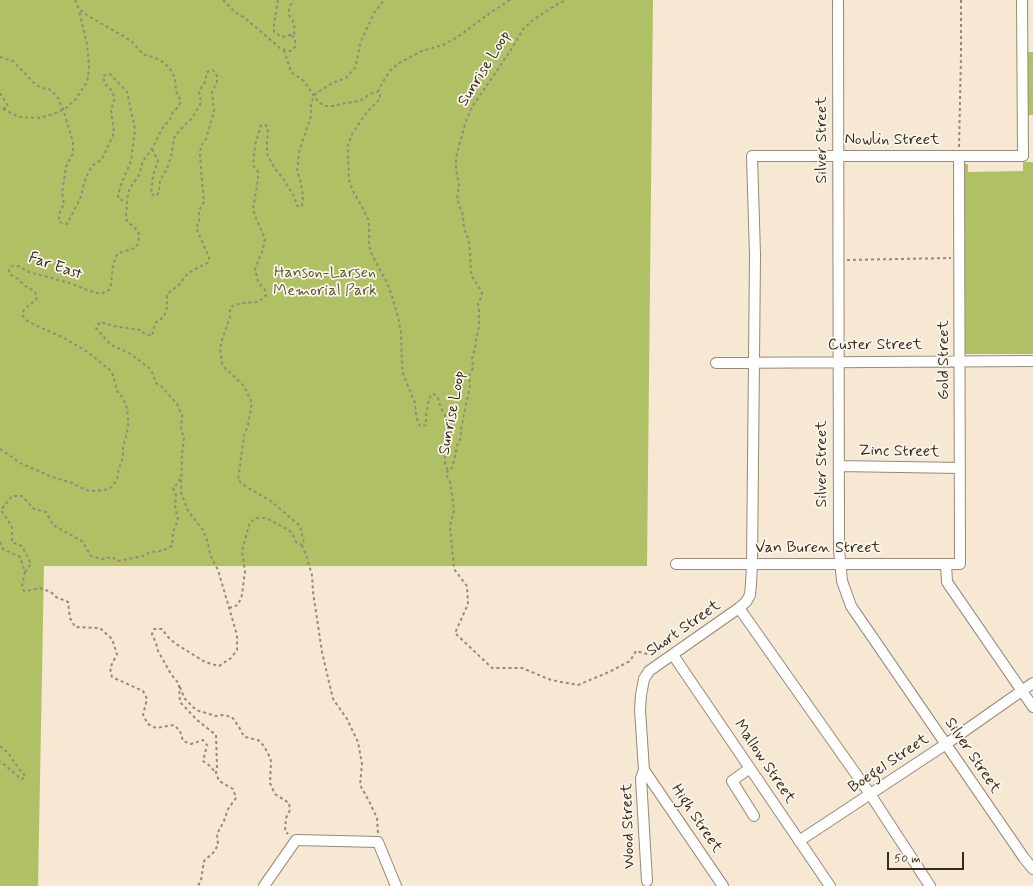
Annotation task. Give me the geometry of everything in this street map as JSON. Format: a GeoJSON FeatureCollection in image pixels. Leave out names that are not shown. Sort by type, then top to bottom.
{"type":"FeatureCollection","features":[{"type":"Feature","properties":{"kind":"street","name":"Silver Street"},"geometry":{"type":"LineString","coordinates":[[838,0],[839,549],[842,581],[851,606],[1033,869]]}},
{"type":"Feature","properties":{"kind":"street","name":"Nowlin Street"},"geometry":{"type":"LineString","coordinates":[[752,156],[1023,156],[1022,0]]}},
{"type":"Feature","properties":{"kind":"street","name":"Short Street"},"geometry":{"type":"LineString","coordinates":[[644,770],[640,710],[644,679],[649,671],[739,608],[746,602],[750,595],[752,565],[755,255],[752,156]]}},
{"type":"Feature","properties":{"kind":"street","name":"Gold Street"},"geometry":{"type":"LineString","coordinates":[[959,156],[960,564]]}},
{"type":"Feature","properties":{"kind":"street","name":"Custer Street"},"geometry":{"type":"LineString","coordinates":[[716,363],[838,361],[1033,361]]}},
{"type":"Feature","properties":{"kind":"street","name":"Zinc Street"},"geometry":{"type":"LineString","coordinates":[[839,466],[960,468]]}},
{"type":"Feature","properties":{"kind":"street","name":"Van Buren Street"},"geometry":{"type":"LineString","coordinates":[[676,564],[960,564]]}},
{"type":"Feature","properties":{"kind":"street"},"geometry":{"type":"LineString","coordinates":[[946,564],[947,582],[1033,707]]}},
{"type":"Feature","properties":{"kind":"street"},"geometry":{"type":"LineString","coordinates":[[739,608],[870,794],[930,886]]}},
{"type":"Feature","properties":{"kind":"street","name":"Mallow Street"},"geometry":{"type":"LineString","coordinates":[[673,655],[830,886]]}},
{"type":"Feature","properties":{"kind":"street","name":"Boegel Street"},"geometry":{"type":"LineString","coordinates":[[799,841],[946,744],[1033,683]]}},
{"type":"Feature","properties":{"kind":"street"},"geometry":{"type":"LineString","coordinates":[[750,768],[732,782],[754,816]]}},
{"type":"Feature","properties":{"kind":"street","name":"Wood Street"},"geometry":{"type":"LineString","coordinates":[[644,770],[641,778],[647,881]]}},
{"type":"Feature","properties":{"kind":"street","name":"High Street"},"geometry":{"type":"LineString","coordinates":[[644,770],[723,886]]}},
{"type":"Feature","properties":{"kind":"street"},"geometry":{"type":"LineString","coordinates":[[264,886],[296,840],[378,842],[396,886]]}},
{"type":"Feature","properties":{"kind":"path"},"geometry":{"type":"LineString","coordinates":[[0,107],[19,117],[40,118],[49,116],[64,109],[75,100],[88,78],[89,66],[87,44],[79,9],[75,0]]}},
{"type":"Feature","properties":{"kind":"path"},"geometry":{"type":"LineString","coordinates":[[223,0],[234,12],[245,18],[284,50],[291,51],[296,47],[295,40],[291,34]]}},
{"type":"Feature","properties":{"kind":"path"},"geometry":{"type":"LineString","coordinates":[[278,0],[274,32],[282,37],[294,34],[293,21],[289,15],[293,0]]}},
{"type":"Feature","properties":{"kind":"path"},"geometry":{"type":"LineString","coordinates":[[302,546],[304,543],[300,526],[271,501],[245,486],[238,480],[244,436],[248,425],[252,403],[244,386],[224,367],[220,348],[230,317],[230,308],[234,305],[243,303],[257,302],[266,295],[265,290],[258,282],[255,269],[263,250],[265,239],[253,209],[258,172],[253,165],[255,145],[261,125],[266,125],[268,132],[266,142],[267,154],[275,169],[294,196],[297,206],[302,206],[300,179],[297,171],[299,152],[311,116],[311,105],[314,95],[332,83],[346,78],[355,68],[361,41],[374,13],[384,0]]}},
{"type":"Feature","properties":{"kind":"path","name":"Sunrise Loop"},"geometry":{"type":"LineString","coordinates":[[510,0],[456,38],[442,45],[422,51],[399,63],[386,76],[378,92],[381,97],[380,99],[367,112],[350,139],[348,156],[349,180],[368,221],[369,245],[372,255],[383,273],[392,296],[401,334],[402,366],[415,403],[418,423],[420,426],[426,425],[429,399],[432,394],[434,394],[438,398],[446,418],[448,441],[445,451],[445,463],[448,470],[451,469],[453,465],[457,446],[461,437],[461,429],[470,386],[469,376],[473,368],[472,358],[479,326],[478,304],[482,293],[471,275],[468,241],[464,228],[463,216],[457,199],[458,185],[456,158],[458,150],[466,121],[472,107],[509,53],[524,28],[533,20],[549,11],[559,3],[567,0]]}},
{"type":"Feature","properties":{"kind":"path"},"geometry":{"type":"LineString","coordinates":[[959,156],[961,0]]}},
{"type":"Feature","properties":{"kind":"path","name":"Far East"},"geometry":{"type":"LineString","coordinates":[[0,449],[22,464],[52,477],[72,483],[86,490],[104,490],[110,488],[117,479],[123,458],[123,446],[126,437],[128,417],[125,402],[117,391],[113,375],[110,370],[107,366],[86,351],[64,338],[26,320],[23,316],[24,309],[36,300],[37,296],[34,291],[25,286],[21,281],[9,273],[12,266],[18,266],[29,272],[66,282],[96,293],[103,293],[109,290],[112,285],[113,264],[116,256],[119,253],[135,248],[138,244],[139,234],[137,230],[127,221],[126,214],[126,203],[130,188],[139,175],[143,162],[163,128],[170,120],[180,103],[173,74],[163,62],[140,51],[125,37],[88,16],[79,9]]}},
{"type":"Feature","properties":{"kind":"path"},"geometry":{"type":"LineString","coordinates":[[284,50],[291,72],[304,81],[320,103],[326,106],[334,106],[361,100],[372,93],[378,92]]}},
{"type":"Feature","properties":{"kind":"path"},"geometry":{"type":"LineString","coordinates":[[0,57],[13,61],[34,83],[41,88],[49,89],[57,96],[64,109],[73,142],[73,153],[66,167],[62,193],[64,204],[59,214],[59,222],[66,224],[80,199],[86,176],[92,166],[102,159],[114,133],[111,110],[115,98],[111,90],[105,84],[103,76],[110,74],[127,92],[135,129],[131,161],[120,188],[118,198],[126,203]]}},
{"type":"Feature","properties":{"kind":"path"},"geometry":{"type":"LineString","coordinates":[[152,149],[158,160],[151,194],[156,196],[159,192],[160,180],[167,169],[171,157],[174,138],[192,118],[201,103],[199,91],[205,82],[207,72],[213,70],[217,76],[217,82],[212,92],[214,112],[206,139],[201,146],[200,154],[204,202],[199,210],[199,222],[196,228],[209,257],[209,262],[188,273],[178,286],[167,294],[167,308],[164,317],[155,323],[152,336],[141,332],[140,330],[100,322],[96,328],[111,345],[129,353],[148,367],[152,372],[156,383],[162,387],[177,404],[182,415],[181,429],[184,438],[181,492],[188,511],[203,530],[208,542],[210,554],[218,570],[237,635],[237,650],[231,658],[218,666],[205,662],[176,644],[162,629],[154,629],[152,634],[158,651],[171,674],[179,684],[185,699],[196,710],[216,716],[232,716],[245,737],[258,740],[263,745],[271,762],[270,783],[275,794],[289,803],[290,810],[286,818],[285,831],[296,840]]}},
{"type":"Feature","properties":{"kind":"path"},"geometry":{"type":"LineString","coordinates":[[0,93],[8,106],[3,109]]}},
{"type":"Feature","properties":{"kind":"path"},"geometry":{"type":"LineString","coordinates":[[838,260],[959,258]]}},
{"type":"Feature","properties":{"kind":"path"},"geometry":{"type":"LineString","coordinates":[[448,470],[446,474],[450,482],[454,510],[450,526],[454,569],[467,586],[468,604],[455,633],[492,668],[522,668],[551,680],[578,685],[630,661],[636,651],[653,656],[673,655]]}},
{"type":"Feature","properties":{"kind":"path"},"geometry":{"type":"LineString","coordinates":[[181,478],[173,488],[176,495],[175,506],[178,520],[173,532],[172,546],[162,551],[150,552],[143,556],[118,561],[112,557],[102,559],[91,556],[82,541],[53,525],[46,512],[34,509],[22,496],[12,496],[0,510],[12,527],[12,542],[22,546],[31,564],[25,572],[22,586],[24,591],[40,588],[51,592],[56,597],[68,602],[70,618],[75,627],[100,628],[112,639],[117,654],[110,668],[112,677],[143,690],[147,699],[143,715],[148,724],[156,728],[174,725],[180,731],[183,741],[191,744],[203,740],[207,745],[203,762],[210,766],[216,773],[219,781],[233,789],[236,798],[228,809],[217,834],[218,845],[213,853],[204,861],[201,880],[198,886]]}},
{"type":"Feature","properties":{"kind":"path"},"geometry":{"type":"LineString","coordinates":[[229,608],[238,605],[242,594],[245,571],[242,551],[250,522],[257,518],[266,518],[289,530],[296,542],[302,546],[312,575],[322,652],[333,699],[347,719],[358,742],[362,764],[360,785],[377,818],[378,842]]}},
{"type":"Feature","properties":{"kind":"path"},"geometry":{"type":"LineString","coordinates":[[0,542],[3,548],[20,557],[25,572]]}},
{"type":"Feature","properties":{"kind":"path"},"geometry":{"type":"LineString","coordinates":[[179,684],[180,702],[197,720],[216,735],[216,773]]}},
{"type":"Feature","properties":{"kind":"path"},"geometry":{"type":"LineString","coordinates":[[0,746],[8,753],[24,774],[25,778],[20,778],[0,761]]}},
{"type":"Feature","properties":{"kind":"green space","name":"Hanson-Larsen Memorial Park"},"geometry":{"type":"Polygon","coordinates":[[[0,0],[653,0],[647,566],[44,566],[38,886],[0,886],[0,0]]]}},
{"type":"Feature","properties":{"kind":"green space"},"geometry":{"type":"Polygon","coordinates":[[[1027,52],[1033,52],[1033,115],[1027,115],[1027,52]]]}},
{"type":"Feature","properties":{"kind":"green space"},"geometry":{"type":"Polygon","coordinates":[[[1023,162],[1033,162],[1033,354],[965,354],[963,164],[968,164],[968,172],[1023,171],[1023,162]]]}}]}
